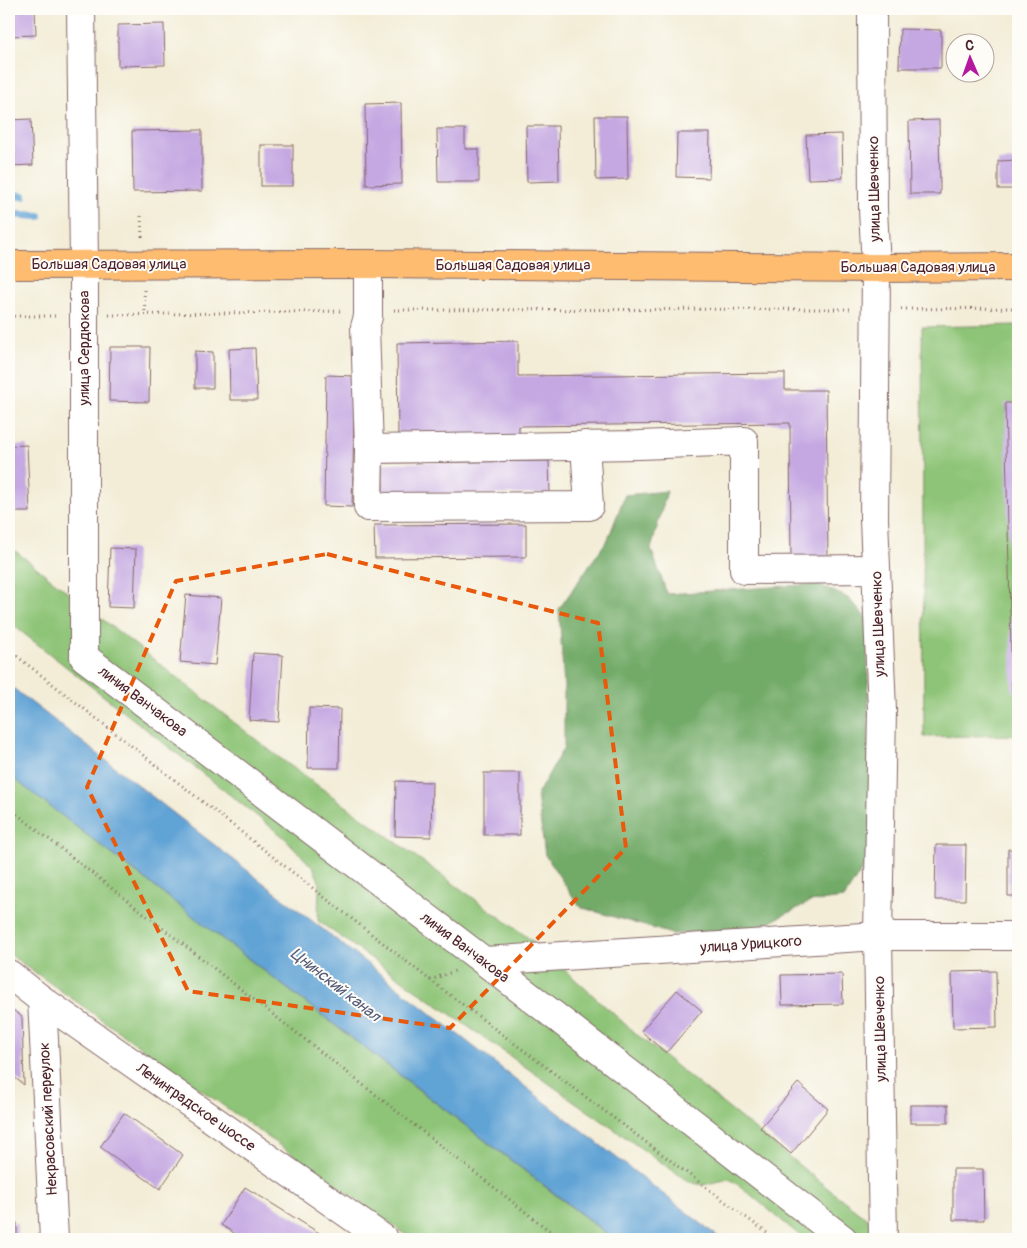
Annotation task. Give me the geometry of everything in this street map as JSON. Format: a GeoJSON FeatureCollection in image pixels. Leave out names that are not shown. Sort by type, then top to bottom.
{"type":"FeatureCollection","features":[{"type":"Feature","properties":{"kind":"highway","name":"Большая Садовая улица"},"geometry":{"type":"LineString","coordinates":[[9,265],[368,264],[876,268],[1018,267]]}},
{"type":"Feature","properties":{"kind":"street","name":"улица Сердюкова"},"geometry":{"type":"LineString","coordinates":[[81,9],[84,264],[84,657]]}},
{"type":"Feature","properties":{"kind":"street","name":"улица Шевченко"},"geometry":{"type":"LineString","coordinates":[[872,9],[872,209],[876,268],[874,519],[882,710],[878,936],[883,1239]]}},
{"type":"Feature","properties":{"kind":"street"},"geometry":{"type":"LineString","coordinates":[[368,264],[368,310],[365,327],[369,449],[368,507],[588,506],[585,445]]}},
{"type":"Feature","properties":{"kind":"street"},"geometry":{"type":"LineString","coordinates":[[369,449],[744,441],[744,570],[876,569]]}},
{"type":"Feature","properties":{"kind":"street","name":"линия Ванчакова"},"geometry":{"type":"LineString","coordinates":[[84,657],[484,961],[843,1239]]}},
{"type":"Feature","properties":{"kind":"street","name":"улица Урицкого"},"geometry":{"type":"LineString","coordinates":[[484,961],[878,936],[1018,936]]}},
{"type":"Feature","properties":{"kind":"street","name":"Ленинградское шоссе"},"geometry":{"type":"LineString","coordinates":[[9,974],[42,1000],[384,1239]]}},
{"type":"Feature","properties":{"kind":"street","name":"Некрасовский переулок"},"geometry":{"type":"LineString","coordinates":[[42,1000],[54,1239]]}},
{"type":"Feature","properties":{"kind":"path"},"geometry":{"type":"LineString","coordinates":[[9,316],[368,310],[1018,308]]}},
{"type":"Feature","properties":{"kind":"path"},"geometry":{"type":"LineString","coordinates":[[9,650],[430,980],[775,1239]]}},
{"type":"Feature","properties":{"kind":"path"},"geometry":{"type":"LineString","coordinates":[[9,808],[560,1239]]}},
{"type":"Feature","properties":{"kind":"highlighted area"},"geometry":{"type":"Polygon","coordinates":[[[327,554],[598,623],[626,848],[450,1028],[188,991],[87,787],[176,581],[327,554]]]}},
{"type":"Feature","properties":{"kind":"green space"},"geometry":{"type":"Polygon","coordinates":[[[1018,325],[1018,735],[924,737],[922,327],[1018,325]]]}},
{"type":"Feature","properties":{"kind":"green space"},"geometry":{"type":"Polygon","coordinates":[[[667,491],[651,549],[667,594],[818,584],[848,598],[867,619],[871,855],[844,898],[810,902],[758,928],[672,934],[580,907],[545,855],[537,795],[564,747],[564,687],[559,609],[608,539],[625,495],[667,491]]]}},
{"type":"Feature","properties":{"kind":"green space"},"geometry":{"type":"Polygon","coordinates":[[[9,546],[277,756],[530,939],[635,1033],[835,1194],[894,1239],[804,1239],[729,1179],[703,1185],[689,1182],[318,921],[319,881],[314,869],[285,838],[9,622],[9,546]]]}},
{"type":"Feature","properties":{"kind":"green space"},"geometry":{"type":"Polygon","coordinates":[[[9,775],[613,1239],[412,1239],[9,954],[9,775]]]}},
{"type":"Feature","properties":{"kind":"water","name":"Цнинский канал"},"geometry":{"type":"Polygon","coordinates":[[[9,685],[721,1239],[614,1239],[9,775],[9,685]]]}},
{"type":"Feature","properties":{"kind":"building"},"geometry":{"type":"Polygon","coordinates":[[[9,9],[35,9],[36,35],[9,36],[9,9]]]}},
{"type":"Feature","properties":{"kind":"building"},"geometry":{"type":"Polygon","coordinates":[[[164,24],[165,65],[118,66],[118,25],[164,24]]]}},
{"type":"Feature","properties":{"kind":"building"},"geometry":{"type":"Polygon","coordinates":[[[900,29],[941,30],[941,68],[899,68],[900,29]]]}},
{"type":"Feature","properties":{"kind":"building"},"geometry":{"type":"Polygon","coordinates":[[[401,103],[402,184],[366,185],[365,104],[401,103]]]}},
{"type":"Feature","properties":{"kind":"building"},"geometry":{"type":"Polygon","coordinates":[[[595,116],[627,116],[628,179],[596,180],[595,116]]]}},
{"type":"Feature","properties":{"kind":"building"},"geometry":{"type":"Polygon","coordinates":[[[31,119],[33,165],[9,166],[9,120],[31,119]]]}},
{"type":"Feature","properties":{"kind":"building"},"geometry":{"type":"Polygon","coordinates":[[[939,120],[940,194],[910,194],[909,121],[939,120]]]}},
{"type":"Feature","properties":{"kind":"building"},"geometry":{"type":"Polygon","coordinates":[[[526,126],[558,126],[559,181],[527,182],[526,126]]]}},
{"type":"Feature","properties":{"kind":"building"},"geometry":{"type":"Polygon","coordinates":[[[437,129],[465,129],[465,149],[479,149],[479,182],[438,182],[437,129]]]}},
{"type":"Feature","properties":{"kind":"building"},"geometry":{"type":"Polygon","coordinates":[[[202,130],[202,191],[133,192],[132,131],[202,130]]]}},
{"type":"Feature","properties":{"kind":"building"},"geometry":{"type":"Polygon","coordinates":[[[677,133],[710,133],[709,178],[676,177],[677,133]]]}},
{"type":"Feature","properties":{"kind":"building"},"geometry":{"type":"Polygon","coordinates":[[[842,134],[843,178],[808,179],[806,135],[842,134]]]}},
{"type":"Feature","properties":{"kind":"building"},"geometry":{"type":"Polygon","coordinates":[[[261,145],[293,145],[293,186],[261,186],[261,145]]]}},
{"type":"Feature","properties":{"kind":"building"},"geometry":{"type":"Polygon","coordinates":[[[1018,160],[1018,189],[998,189],[998,161],[1018,160]]]}},
{"type":"Feature","properties":{"kind":"building"},"geometry":{"type":"Polygon","coordinates":[[[518,341],[518,376],[785,373],[785,390],[826,390],[828,560],[791,561],[790,423],[519,426],[519,438],[398,440],[397,343],[518,341]]]}},
{"type":"Feature","properties":{"kind":"building"},"geometry":{"type":"Polygon","coordinates":[[[110,347],[150,347],[149,402],[109,401],[110,347]]]}},
{"type":"Feature","properties":{"kind":"building"},"geometry":{"type":"Polygon","coordinates":[[[255,348],[257,400],[230,400],[229,349],[255,348]]]}},
{"type":"Feature","properties":{"kind":"building"},"geometry":{"type":"Polygon","coordinates":[[[195,351],[213,352],[213,388],[195,388],[195,351]]]}},
{"type":"Feature","properties":{"kind":"building"},"geometry":{"type":"Polygon","coordinates":[[[326,375],[355,376],[352,507],[324,506],[326,375]]]}},
{"type":"Feature","properties":{"kind":"building"},"geometry":{"type":"Polygon","coordinates":[[[1005,403],[1018,403],[1018,692],[1012,692],[1005,403]]]}},
{"type":"Feature","properties":{"kind":"building"},"geometry":{"type":"Polygon","coordinates":[[[27,445],[30,512],[9,512],[9,446],[27,445]]]}},
{"type":"Feature","properties":{"kind":"building"},"geometry":{"type":"Polygon","coordinates":[[[549,461],[550,494],[383,495],[383,463],[549,461]]]}},
{"type":"Feature","properties":{"kind":"building"},"geometry":{"type":"Polygon","coordinates":[[[526,524],[526,557],[375,558],[374,525],[526,524]]]}},
{"type":"Feature","properties":{"kind":"building"},"geometry":{"type":"Polygon","coordinates":[[[110,548],[136,549],[134,608],[108,607],[110,548]]]}},
{"type":"Feature","properties":{"kind":"building"},"geometry":{"type":"Polygon","coordinates":[[[186,595],[221,598],[215,665],[180,662],[186,595]]]}},
{"type":"Feature","properties":{"kind":"building"},"geometry":{"type":"Polygon","coordinates":[[[253,653],[283,655],[279,722],[249,720],[253,653]]]}},
{"type":"Feature","properties":{"kind":"building"},"geometry":{"type":"Polygon","coordinates":[[[309,708],[340,709],[339,768],[308,768],[309,708]]]}},
{"type":"Feature","properties":{"kind":"building"},"geometry":{"type":"Polygon","coordinates":[[[484,773],[520,773],[520,835],[484,835],[484,773]]]}},
{"type":"Feature","properties":{"kind":"building"},"geometry":{"type":"Polygon","coordinates":[[[396,781],[432,782],[431,837],[395,836],[396,781]]]}},
{"type":"Feature","properties":{"kind":"building"},"geometry":{"type":"Polygon","coordinates":[[[936,845],[966,845],[965,900],[935,900],[936,845]]]}},
{"type":"Feature","properties":{"kind":"building"},"geometry":{"type":"Polygon","coordinates":[[[1008,849],[1018,850],[1018,896],[1008,896],[1008,849]]]}},
{"type":"Feature","properties":{"kind":"building"},"geometry":{"type":"Polygon","coordinates":[[[996,971],[997,1027],[953,1028],[952,972],[996,971]]]}},
{"type":"Feature","properties":{"kind":"building"},"geometry":{"type":"Polygon","coordinates":[[[842,974],[843,1004],[782,1005],[781,975],[842,974]]]}},
{"type":"Feature","properties":{"kind":"building"},"geometry":{"type":"Polygon","coordinates":[[[677,990],[702,1011],[666,1053],[641,1031],[677,990]]]}},
{"type":"Feature","properties":{"kind":"building"},"geometry":{"type":"Polygon","coordinates":[[[9,1007],[22,1017],[24,1085],[9,1073],[9,1007]]]}},
{"type":"Feature","properties":{"kind":"building"},"geometry":{"type":"Polygon","coordinates":[[[798,1083],[828,1109],[791,1154],[760,1128],[798,1083]]]}},
{"type":"Feature","properties":{"kind":"building"},"geometry":{"type":"Polygon","coordinates":[[[910,1105],[948,1105],[948,1123],[910,1123],[910,1105]]]}},
{"type":"Feature","properties":{"kind":"building"},"geometry":{"type":"Polygon","coordinates":[[[124,1113],[183,1155],[160,1189],[100,1147],[124,1113]]]}},
{"type":"Feature","properties":{"kind":"building"},"geometry":{"type":"Polygon","coordinates":[[[953,1169],[983,1169],[984,1220],[953,1220],[953,1169]]]}},
{"type":"Feature","properties":{"kind":"building"},"geometry":{"type":"Polygon","coordinates":[[[245,1187],[329,1239],[244,1239],[221,1225],[245,1187]]]}},
{"type":"Feature","properties":{"kind":"building"},"geometry":{"type":"Polygon","coordinates":[[[9,1223],[17,1223],[17,1239],[9,1239],[9,1223]]]}},
{"type":"Feature","properties":{"kind":"waterway"},"geometry":{"type":"LineString","coordinates":[[9,195],[23,196]]}},
{"type":"Feature","properties":{"kind":"waterway"},"geometry":{"type":"LineString","coordinates":[[9,214],[39,216]]}}]}
